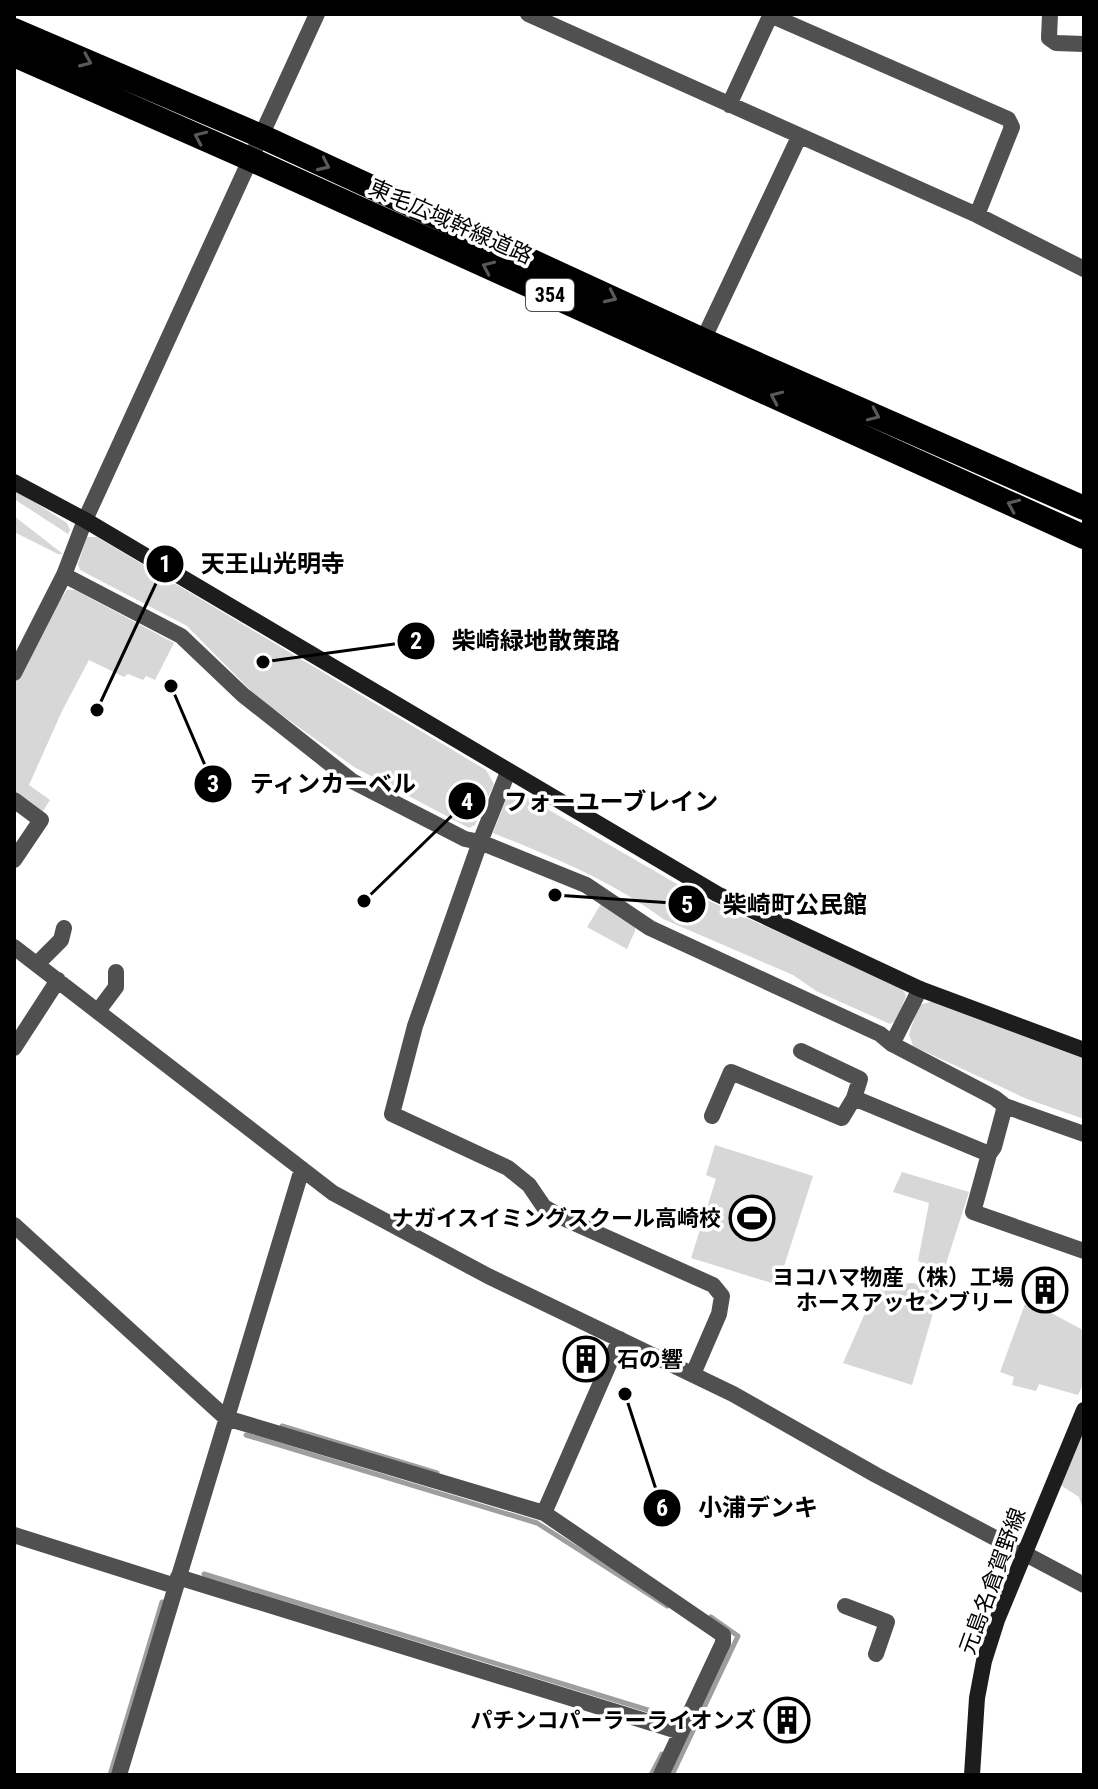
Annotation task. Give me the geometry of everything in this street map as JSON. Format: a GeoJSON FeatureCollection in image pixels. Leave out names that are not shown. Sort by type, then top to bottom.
{"type":"FeatureCollection","features":[{"type":"Feature","properties":{"kind":"highway","name":"東毛広域幹線道路"},"geometry":{"type":"LineString","coordinates":[[14,30],[261,136],[703,340],[1084,508]]}},
{"type":"Feature","properties":{"kind":"highway","name":"東毛広域幹線道路"},"geometry":{"type":"LineString","coordinates":[[14,55],[1084,537]]}},
{"type":"Feature","properties":{"kind":"street"},"geometry":{"type":"LineString","coordinates":[[14,673],[64,575],[85,520],[317,14]]}},
{"type":"Feature","properties":{"kind":"street"},"geometry":{"type":"LineString","coordinates":[[528,14],[977,215],[1084,269]]}},
{"type":"Feature","properties":{"kind":"street"},"geometry":{"type":"LineString","coordinates":[[1050,14],[1049,38],[1056,43],[1084,44]]}},
{"type":"Feature","properties":{"kind":"street"},"geometry":{"type":"LineString","coordinates":[[729,105],[770,15],[1008,119],[1012,127],[977,215]]}},
{"type":"Feature","properties":{"kind":"street"},"geometry":{"type":"LineString","coordinates":[[703,340],[799,137]]}},
{"type":"Feature","properties":{"kind":"street"},"geometry":{"type":"LineString","coordinates":[[14,482],[85,520],[717,894],[920,989],[1084,1050]]}},
{"type":"Feature","properties":{"kind":"street"},"geometry":{"type":"LineString","coordinates":[[64,575],[181,636],[243,695],[352,781],[465,839],[480,842],[586,885],[650,928],[880,1034],[892,1044],[1005,1106],[1084,1134]]}},
{"type":"Feature","properties":{"kind":"street"},"geometry":{"type":"LineString","coordinates":[[508,772],[415,1026],[392,1114],[508,1168],[529,1185],[544,1207],[563,1218],[713,1285],[722,1296],[719,1314],[693,1374]]}},
{"type":"Feature","properties":{"kind":"street"},"geometry":{"type":"LineString","coordinates":[[14,800],[41,820],[14,860]]}},
{"type":"Feature","properties":{"kind":"street"},"geometry":{"type":"LineString","coordinates":[[37,964],[61,940],[64,928]]}},
{"type":"Feature","properties":{"kind":"street"},"geometry":{"type":"LineString","coordinates":[[14,947],[347,1201],[488,1276],[733,1394],[1084,1585]]}},
{"type":"Feature","properties":{"kind":"street"},"geometry":{"type":"LineString","coordinates":[[98,1011],[116,987],[116,972]]}},
{"type":"Feature","properties":{"kind":"street"},"geometry":{"type":"LineString","coordinates":[[14,1048],[58,980]]}},
{"type":"Feature","properties":{"kind":"street"},"geometry":{"type":"LineString","coordinates":[[892,1044],[920,989]]}},
{"type":"Feature","properties":{"kind":"street"},"geometry":{"type":"LineString","coordinates":[[712,1116],[731,1072],[842,1118],[854,1098],[860,1079],[801,1051]]}},
{"type":"Feature","properties":{"kind":"street"},"geometry":{"type":"LineString","coordinates":[[854,1098],[989,1154]]}},
{"type":"Feature","properties":{"kind":"street"},"geometry":{"type":"LineString","coordinates":[[1005,1106],[973,1212],[1084,1251]]}},
{"type":"Feature","properties":{"kind":"street"},"geometry":{"type":"LineString","coordinates":[[119,1775],[302,1169]]}},
{"type":"Feature","properties":{"kind":"street"},"geometry":{"type":"LineString","coordinates":[[14,1225],[226,1418],[544,1513],[723,1635],[723,1643],[661,1775]]}},
{"type":"Feature","properties":{"kind":"street"},"geometry":{"type":"LineString","coordinates":[[544,1513],[620,1339]]}},
{"type":"Feature","properties":{"kind":"street","name":"元島名倉賀野線"},"geometry":{"type":"LineString","coordinates":[[972,1775],[977,1698],[984,1661],[1023,1554],[1084,1410]]}},
{"type":"Feature","properties":{"kind":"street"},"geometry":{"type":"LineString","coordinates":[[14,1535],[681,1732]]}},
{"type":"Feature","properties":{"kind":"street"},"geometry":{"type":"LineString","coordinates":[[845,1606],[887,1622],[876,1654]]}},
{"type":"Feature","properties":{"kind":"shaded area"},"geometry":{"type":"Polygon","coordinates":[[[14,489],[67,523],[68,534],[14,499],[14,489]]]}},
{"type":"Feature","properties":{"kind":"shaded area"},"geometry":{"type":"Polygon","coordinates":[[[14,516],[63,554],[14,532],[14,516]]]}},
{"type":"Feature","properties":{"kind":"shaded area"},"geometry":{"type":"Polygon","coordinates":[[[87,537],[97,537],[486,770],[494,784],[475,825],[469,828],[354,767],[257,697],[187,626],[80,570],[78,564],[87,537]]]}},
{"type":"Feature","properties":{"kind":"shaded area"},"geometry":{"type":"Polygon","coordinates":[[[67,590],[75,590],[174,643],[155,680],[146,676],[143,680],[128,674],[124,677],[89,660],[29,785],[50,800],[43,811],[14,791],[14,685],[49,617],[67,590]]]}},
{"type":"Feature","properties":{"kind":"shaded area"},"geometry":{"type":"Polygon","coordinates":[[[509,792],[518,792],[696,895],[902,988],[906,996],[896,1021],[890,1024],[816,991],[793,975],[663,919],[623,892],[581,870],[493,833],[509,792]]]}},
{"type":"Feature","properties":{"kind":"shaded area"},"geometry":{"type":"Polygon","coordinates":[[[601,904],[635,924],[627,949],[587,927],[601,904]]]}},
{"type":"Feature","properties":{"kind":"shaded area"},"geometry":{"type":"Polygon","coordinates":[[[933,1001],[1084,1059],[1084,1119],[1027,1099],[913,1046],[909,1034],[919,1005],[933,1001]]]}},
{"type":"Feature","properties":{"kind":"shaded area","name":"ナガイスイミングスクール高崎校"},"geometry":{"type":"Polygon","coordinates":[[[715,1145],[813,1176],[778,1285],[691,1258],[716,1179],[706,1175],[715,1145]]]}},
{"type":"Feature","properties":{"kind":"shaded area"},"geometry":{"type":"Polygon","coordinates":[[[902,1172],[969,1192],[943,1273],[918,1261],[929,1203],[893,1192],[902,1172]]]}},
{"type":"Feature","properties":{"kind":"shaded area"},"geometry":{"type":"Polygon","coordinates":[[[874,1274],[896,1284],[914,1283],[929,1289],[930,1283],[941,1286],[912,1385],[843,1363],[870,1302],[868,1284],[874,1274]]]}},
{"type":"Feature","properties":{"kind":"shaded area"},"geometry":{"type":"Polygon","coordinates":[[[1025,1304],[1044,1309],[1081,1329],[1084,1336],[1084,1382],[1078,1395],[1039,1384],[1036,1391],[1012,1385],[1014,1377],[1000,1372],[1025,1304]]]}},
{"type":"Feature","properties":{"kind":"shaded area"},"geometry":{"type":"Polygon","coordinates":[[[1084,1421],[1084,1513],[1079,1497],[1056,1482],[1084,1421]]]}},
{"type":"Feature","properties":{"kind":"waterway"},"geometry":{"type":"LineString","coordinates":[[282,1426],[437,1473]]}},
{"type":"Feature","properties":{"kind":"waterway"},"geometry":{"type":"LineString","coordinates":[[246,1435],[537,1523],[667,1606]]}},
{"type":"Feature","properties":{"kind":"waterway"},"geometry":{"type":"LineString","coordinates":[[204,1574],[661,1714]]}},
{"type":"Feature","properties":{"kind":"waterway"},"geometry":{"type":"LineString","coordinates":[[110,1775],[162,1602]]}},
{"type":"Feature","properties":{"kind":"waterway"},"geometry":{"type":"LineString","coordinates":[[672,1775],[738,1636],[711,1617]]}},
{"type":"Feature","properties":{"kind":"waterway"},"geometry":{"type":"LineString","coordinates":[[651,1775],[662,1754]]}},
{"type":"Feature","properties":{"kind":"place","name":"柴崎緑地散策路"},"geometry":{"type":"Point","coordinates":[263,662]}},
{"type":"Feature","properties":{"kind":"place","name":"ティンカーベル"},"geometry":{"type":"Point","coordinates":[171,686]}},
{"type":"Feature","properties":{"kind":"place","name":"天王山光明寺"},"geometry":{"type":"Point","coordinates":[97,710]}},
{"type":"Feature","properties":{"kind":"place","name":"柴崎町公民館"},"geometry":{"type":"Point","coordinates":[555,895]}},
{"type":"Feature","properties":{"kind":"place","name":"フォーユーブレイン"},"geometry":{"type":"Point","coordinates":[364,901]}},
{"type":"Feature","properties":{"kind":"place","name":"ナガイスイミングスクール高崎校"},"geometry":{"type":"Point","coordinates":[752,1218]}},
{"type":"Feature","properties":{"kind":"place","name":"ヨコハマ物産（株）工場 ホースアッセンブリー"},"geometry":{"type":"Point","coordinates":[1045,1290]}},
{"type":"Feature","properties":{"kind":"place","name":"石の響"},"geometry":{"type":"Point","coordinates":[586,1359]}},
{"type":"Feature","properties":{"kind":"place","name":"小浦デンキ"},"geometry":{"type":"Point","coordinates":[625,1394]}},
{"type":"Feature","properties":{"kind":"place","name":"パチンコパーラーライオンズ"},"geometry":{"type":"Point","coordinates":[787,1720]}}]}
